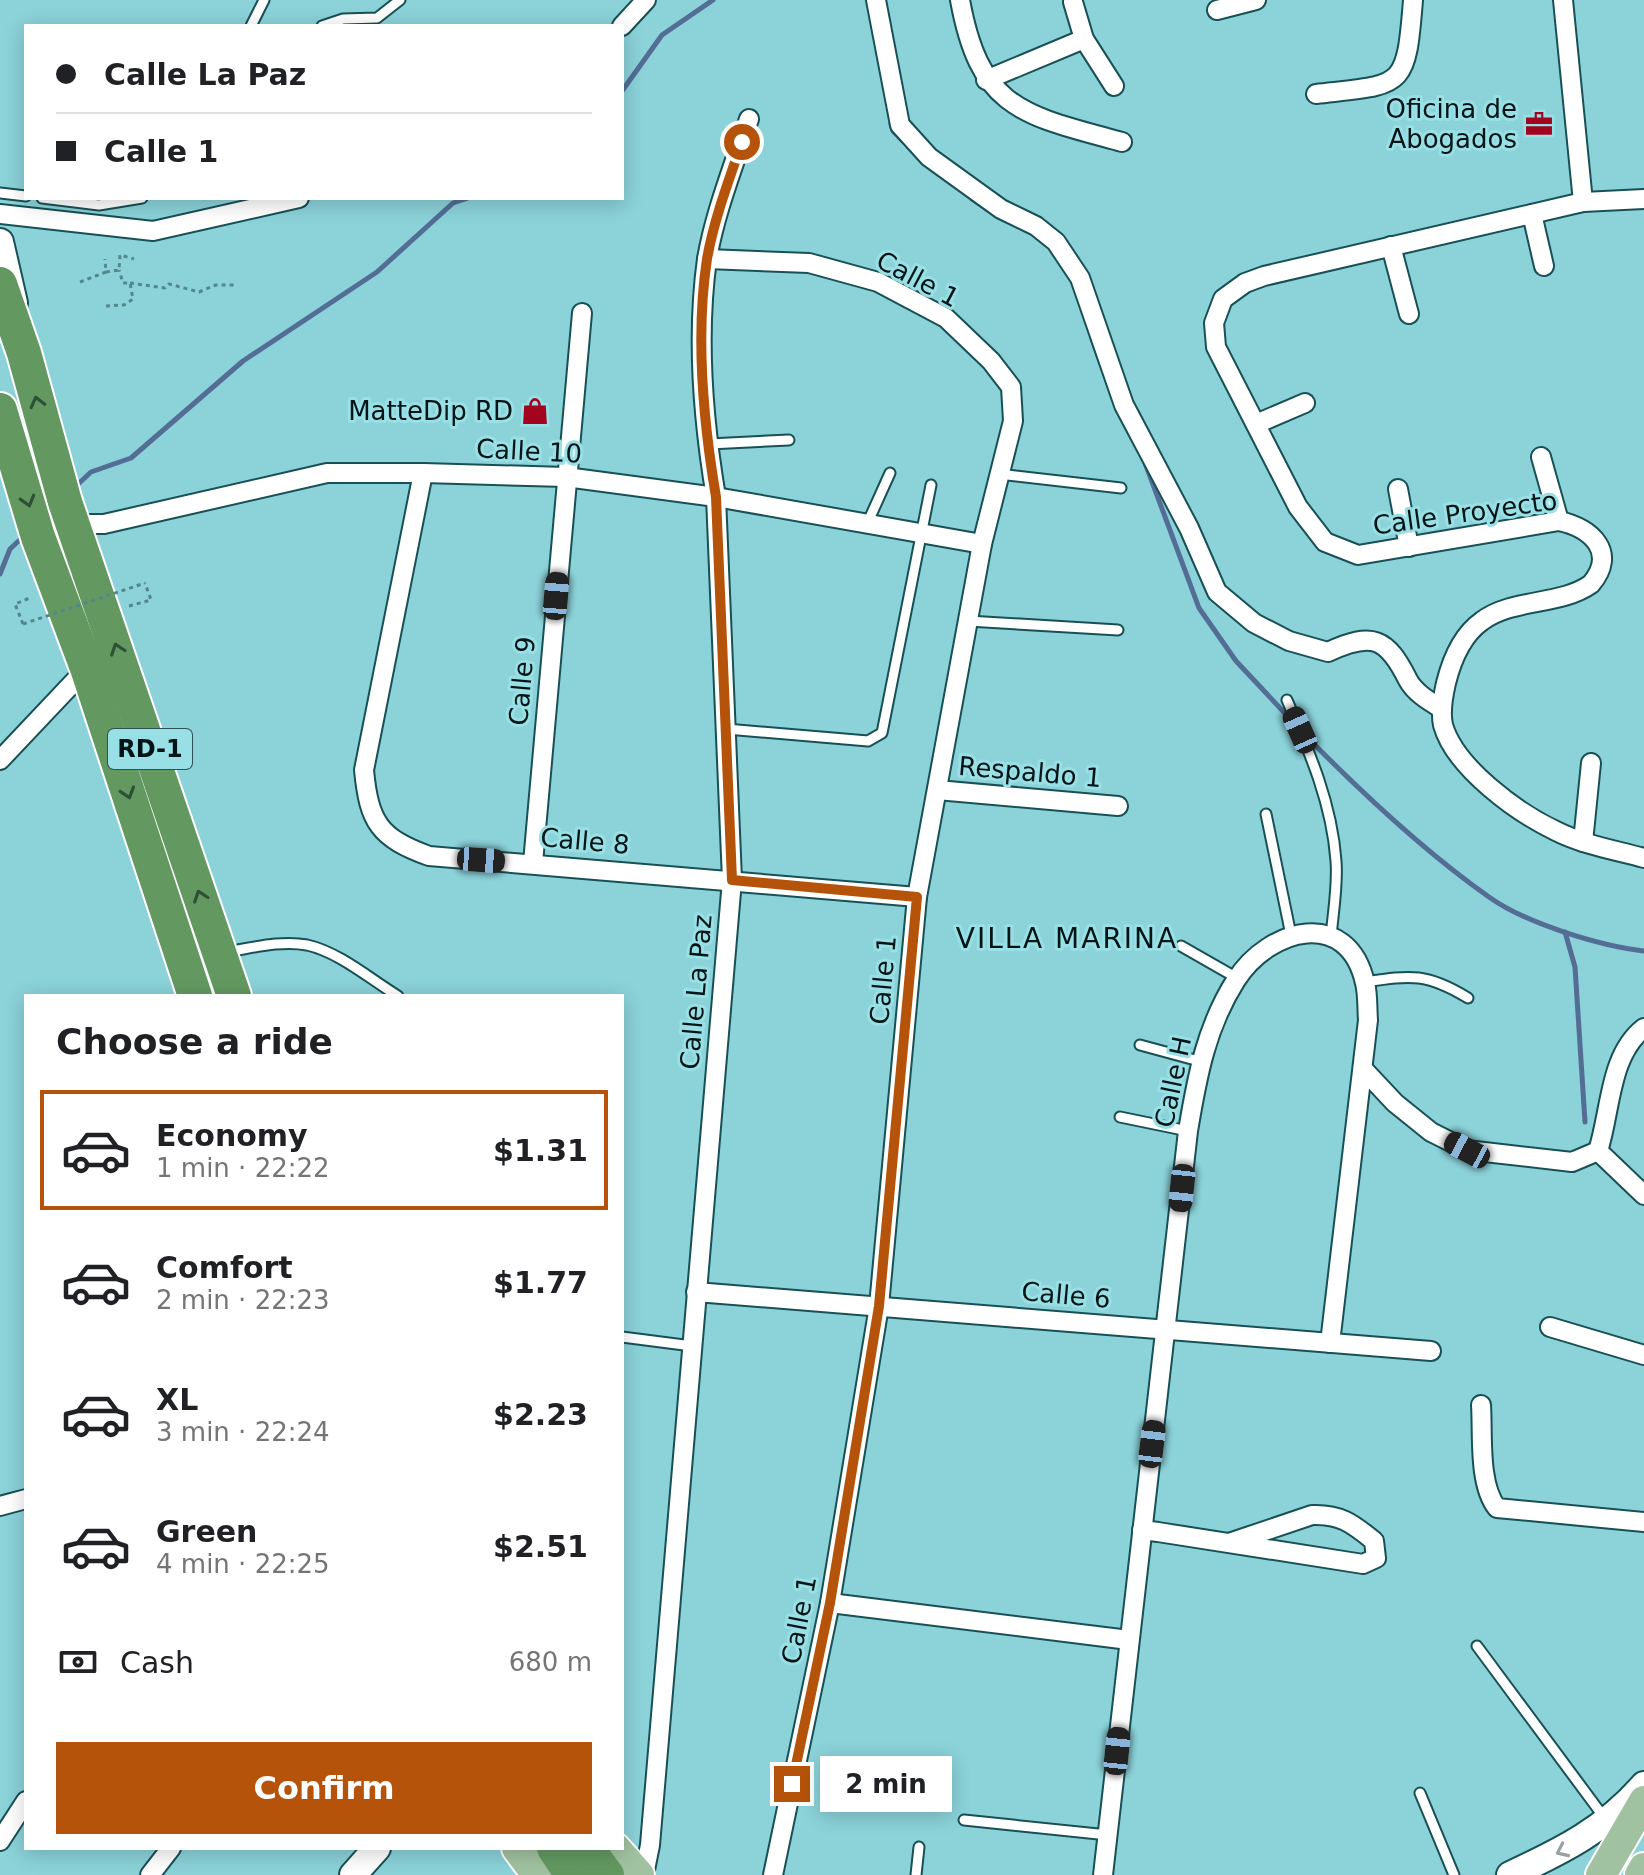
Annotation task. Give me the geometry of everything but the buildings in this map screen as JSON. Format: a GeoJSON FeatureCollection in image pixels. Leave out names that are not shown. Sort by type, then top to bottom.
{"type":"FeatureCollection","features":[{"type":"Feature","properties":{"kind":"highway","name":"RD-1"},"geometry":{"type":"LineString","coordinates":[[0,284],[24,353],[49,451],[233,994]]}},
{"type":"Feature","properties":{"kind":"highway","name":"RD-1"},"geometry":{"type":"LineString","coordinates":[[0,412],[38,537],[87,668],[194,994]]}},
{"type":"Feature","properties":{"kind":"highway"},"geometry":{"type":"LineString","coordinates":[[588,1850],[607,1875]]}},
{"type":"Feature","properties":{"kind":"highway"},"geometry":{"type":"LineString","coordinates":[[528,1855],[572,1875]]}},
{"type":"Feature","properties":{"kind":"main road"},"geometry":{"type":"LineString","coordinates":[[0,242],[24,353]]}},
{"type":"Feature","properties":{"kind":"main road"},"geometry":{"type":"LineString","coordinates":[[1510,1875],[1575,1845],[1608,1822],[1644,1785]]}},
{"type":"Feature","properties":{"kind":"main road"},"geometry":{"type":"LineString","coordinates":[[1601,1875],[1644,1801]]}},
{"type":"Feature","properties":{"kind":"main road"},"geometry":{"type":"LineString","coordinates":[[353,1875],[375,1850]]}},
{"type":"Feature","properties":{"kind":"main road"},"geometry":{"type":"LineString","coordinates":[[617,1850],[642,1875]]}},
{"type":"Feature","properties":{"kind":"main road"},"geometry":{"type":"LineString","coordinates":[[1640,1875],[1644,1868]]}},
{"type":"Feature","properties":{"kind":"street"},"geometry":{"type":"LineString","coordinates":[[624,24],[646,0]]}},
{"type":"Feature","properties":{"kind":"street"},"geometry":{"type":"LineString","coordinates":[[876,0],[900,125],[929,157],[1001,209],[1036,226],[1056,242],[1080,278],[1124,405],[1189,528],[1217,592],[1254,623],[1289,641],[1328,652],[1347,643],[1375,641],[1393,650],[1421,696],[1442,709],[1449,739],[1493,790],[1556,831],[1583,842],[1644,858]]}},
{"type":"Feature","properties":{"kind":"street"},"geometry":{"type":"LineString","coordinates":[[960,0],[968,42],[986,80],[1014,106],[1065,126],[1122,142]]}},
{"type":"Feature","properties":{"kind":"street"},"geometry":{"type":"LineString","coordinates":[[1217,10],[1256,0]]}},
{"type":"Feature","properties":{"kind":"street"},"geometry":{"type":"LineString","coordinates":[[1316,94],[1384,86],[1403,73],[1409,53],[1413,0]]}},
{"type":"Feature","properties":{"kind":"street"},"geometry":{"type":"LineString","coordinates":[[1563,0],[1583,202]]}},
{"type":"Feature","properties":{"kind":"street"},"geometry":{"type":"LineString","coordinates":[[1073,2],[1084,39],[1114,86]]}},
{"type":"Feature","properties":{"kind":"street"},"geometry":{"type":"LineString","coordinates":[[986,80],[1084,39]]}},
{"type":"Feature","properties":{"kind":"street","name":"Calle La Paz"},"geometry":{"type":"LineString","coordinates":[[642,1875],[650,1845],[732,880],[716,497],[707,444],[702,344],[707,259],[719,210],[749,119]]}},
{"type":"Feature","properties":{"kind":"street","name":"Calle Proyecto"},"geometry":{"type":"LineString","coordinates":[[1442,709],[1450,669],[1459,647],[1483,620],[1584,589],[1598,576],[1603,553],[1598,541],[1588,531],[1559,521],[1358,555],[1325,542],[1298,507],[1216,347],[1214,323],[1223,299],[1245,283],[1264,276],[1583,202],[1644,199]]}},
{"type":"Feature","properties":{"kind":"street"},"geometry":{"type":"LineString","coordinates":[[0,214],[153,231],[290,200]]}},
{"type":"Feature","properties":{"kind":"street"},"geometry":{"type":"LineString","coordinates":[[1532,214],[1544,266]]}},
{"type":"Feature","properties":{"kind":"street"},"geometry":{"type":"LineString","coordinates":[[1391,246],[1409,314]]}},
{"type":"Feature","properties":{"kind":"street","name":"Calle 1"},"geometry":{"type":"LineString","coordinates":[[707,259],[809,263],[878,282],[946,318],[991,361],[1011,387],[1013,421],[982,544],[917,897],[879,1306],[830,1603],[773,1875]]}},
{"type":"Feature","properties":{"kind":"street","name":"Calle 9"},"geometry":{"type":"LineString","coordinates":[[533,863],[582,313]]}},
{"type":"Feature","properties":{"kind":"street"},"geometry":{"type":"LineString","coordinates":[[1256,424],[1305,403]]}},
{"type":"Feature","properties":{"kind":"street"},"geometry":{"type":"LineString","coordinates":[[1541,457],[1559,521]]}},
{"type":"Feature","properties":{"kind":"street","name":"Calle 10"},"geometry":{"type":"LineString","coordinates":[[70,513],[104,524],[327,473],[566,477],[716,497],[982,544]]}},
{"type":"Feature","properties":{"kind":"street","name":"Calle 8"},"geometry":{"type":"LineString","coordinates":[[423,473],[364,770],[367,804],[376,825],[400,846],[429,856],[917,897]]}},
{"type":"Feature","properties":{"kind":"street"},"geometry":{"type":"LineString","coordinates":[[1398,489],[1409,547]]}},
{"type":"Feature","properties":{"kind":"street"},"geometry":{"type":"LineString","coordinates":[[0,760],[87,668]]}},
{"type":"Feature","properties":{"kind":"street"},"geometry":{"type":"LineString","coordinates":[[1583,842],[1591,763]]}},
{"type":"Feature","properties":{"kind":"street","name":"Respaldo 1"},"geometry":{"type":"LineString","coordinates":[[937,790],[1118,806]]}},
{"type":"Feature","properties":{"kind":"street"},"geometry":{"type":"LineString","coordinates":[[1291,935],[1303,931],[1331,937],[1352,954],[1365,982],[1368,1020],[1364,1070],[1330,1343]]}},
{"type":"Feature","properties":{"kind":"street","name":"Calle H"},"geometry":{"type":"LineString","coordinates":[[1103,1875],[1188,1131],[1199,1061],[1214,1020],[1237,978],[1255,957],[1278,940],[1291,935]]}},
{"type":"Feature","properties":{"kind":"street"},"geometry":{"type":"LineString","coordinates":[[1364,1070],[1395,1103],[1431,1132],[1467,1150],[1572,1162],[1598,1151],[1608,1121],[1616,1072],[1631,1038],[1644,1028]]}},
{"type":"Feature","properties":{"kind":"street"},"geometry":{"type":"LineString","coordinates":[[1598,1151],[1644,1195]]}},
{"type":"Feature","properties":{"kind":"street","name":"Calle 6"},"geometry":{"type":"LineString","coordinates":[[696,1292],[1431,1351]]}},
{"type":"Feature","properties":{"kind":"street"},"geometry":{"type":"LineString","coordinates":[[1550,1327],[1644,1355]]}},
{"type":"Feature","properties":{"kind":"street"},"geometry":{"type":"LineString","coordinates":[[1481,1405],[1485,1463],[1491,1500],[1497,1508],[1644,1522]]}},
{"type":"Feature","properties":{"kind":"street"},"geometry":{"type":"LineString","coordinates":[[0,1506],[24,1500]]}},
{"type":"Feature","properties":{"kind":"street"},"geometry":{"type":"LineString","coordinates":[[1142,1530],[1363,1564],[1376,1558],[1374,1541],[1348,1519],[1326,1515],[1312,1515],[1229,1543]]}},
{"type":"Feature","properties":{"kind":"street"},"geometry":{"type":"LineString","coordinates":[[830,1603],[1129,1640]]}},
{"type":"Feature","properties":{"kind":"street"},"geometry":{"type":"LineString","coordinates":[[2,1832],[24,1804]]}},
{"type":"Feature","properties":{"kind":"street"},"geometry":{"type":"LineString","coordinates":[[150,1875],[169,1850]]}},
{"type":"Feature","properties":{"kind":"lane"},"geometry":{"type":"LineString","coordinates":[[252,24],[264,0]]}},
{"type":"Feature","properties":{"kind":"lane"},"geometry":{"type":"LineString","coordinates":[[328,24],[343,19],[377,18],[400,0]]}},
{"type":"Feature","properties":{"kind":"lane"},"geometry":{"type":"LineString","coordinates":[[0,193],[24,196]]}},
{"type":"Feature","properties":{"kind":"lane"},"geometry":{"type":"LineString","coordinates":[[58,200],[99,205],[130,200]]}},
{"type":"Feature","properties":{"kind":"lane"},"geometry":{"type":"LineString","coordinates":[[707,444],[789,440]]}},
{"type":"Feature","properties":{"kind":"lane"},"geometry":{"type":"LineString","coordinates":[[867,524],[890,473]]}},
{"type":"Feature","properties":{"kind":"lane"},"geometry":{"type":"LineString","coordinates":[[999,474],[1121,488]]}},
{"type":"Feature","properties":{"kind":"lane"},"geometry":{"type":"LineString","coordinates":[[726,729],[868,741],[882,733],[931,485]]}},
{"type":"Feature","properties":{"kind":"lane"},"geometry":{"type":"LineString","coordinates":[[968,621],[1118,630]]}},
{"type":"Feature","properties":{"kind":"lane"},"geometry":{"type":"LineString","coordinates":[[1287,700],[1314,760],[1331,822],[1337,865],[1331,937]]}},
{"type":"Feature","properties":{"kind":"lane"},"geometry":{"type":"LineString","coordinates":[[1266,814],[1291,935]]}},
{"type":"Feature","properties":{"kind":"lane"},"geometry":{"type":"LineString","coordinates":[[219,953],[287,944],[307,945],[331,954],[395,994]]}},
{"type":"Feature","properties":{"kind":"lane"},"geometry":{"type":"LineString","coordinates":[[1181,946],[1237,978]]}},
{"type":"Feature","properties":{"kind":"lane"},"geometry":{"type":"LineString","coordinates":[[1365,982],[1415,975],[1438,980],[1468,998]]}},
{"type":"Feature","properties":{"kind":"lane"},"geometry":{"type":"LineString","coordinates":[[1140,1045],[1199,1061]]}},
{"type":"Feature","properties":{"kind":"lane"},"geometry":{"type":"LineString","coordinates":[[1120,1117],[1188,1131]]}},
{"type":"Feature","properties":{"kind":"lane"},"geometry":{"type":"LineString","coordinates":[[624,1337],[692,1346]]}},
{"type":"Feature","properties":{"kind":"lane"},"geometry":{"type":"LineString","coordinates":[[1477,1646],[1608,1822]]}},
{"type":"Feature","properties":{"kind":"lane"},"geometry":{"type":"LineString","coordinates":[[1420,1793],[1454,1875]]}},
{"type":"Feature","properties":{"kind":"lane"},"geometry":{"type":"LineString","coordinates":[[964,1820],[1108,1835]]}},
{"type":"Feature","properties":{"kind":"lane"},"geometry":{"type":"LineString","coordinates":[[916,1875],[919,1847]]}},
{"type":"Feature","properties":{"kind":"path"},"geometry":{"type":"LineString","coordinates":[[134,259],[120,255],[119,270],[123,283],[165,288],[169,284],[199,292],[216,285],[236,285]]}},
{"type":"Feature","properties":{"kind":"path"},"geometry":{"type":"LineString","coordinates":[[105,259],[106,272]]}},
{"type":"Feature","properties":{"kind":"path"},"geometry":{"type":"LineString","coordinates":[[80,282],[119,270]]}},
{"type":"Feature","properties":{"kind":"path"},"geometry":{"type":"LineString","coordinates":[[106,306],[124,305],[133,299],[130,283]]}},
{"type":"Feature","properties":{"kind":"path"},"geometry":{"type":"LineString","coordinates":[[15,604],[23,624],[145,583],[151,600]]}},
{"type":"Feature","properties":{"kind":"waterway"},"geometry":{"type":"LineString","coordinates":[[624,88],[662,35],[713,0]]}},
{"type":"Feature","properties":{"kind":"waterway"},"geometry":{"type":"LineString","coordinates":[[891,124],[893,131],[903,141]]}},
{"type":"Feature","properties":{"kind":"waterway"},"geometry":{"type":"LineString","coordinates":[[972,199],[990,211]]}},
{"type":"Feature","properties":{"kind":"waterway"},"geometry":{"type":"LineString","coordinates":[[75,487],[91,472],[131,458],[243,361],[377,272],[453,203],[462,200]]}},
{"type":"Feature","properties":{"kind":"waterway"},"geometry":{"type":"LineString","coordinates":[[1092,339],[1113,397]]}},
{"type":"Feature","properties":{"kind":"waterway"},"geometry":{"type":"LineString","coordinates":[[1145,463],[1199,608],[1236,661],[1295,724]]}},
{"type":"Feature","properties":{"kind":"waterway"},"geometry":{"type":"LineString","coordinates":[[0,574],[10,549],[25,535]]}},
{"type":"Feature","properties":{"kind":"waterway"},"geometry":{"type":"LineString","coordinates":[[1305,735],[1393,820],[1504,907],[1564,932],[1644,951]]}},
{"type":"Feature","properties":{"kind":"waterway"},"geometry":{"type":"LineString","coordinates":[[1565,932],[1575,967],[1585,1122]]}},
{"type":"Feature","properties":{"kind":"place","name":"Oficina de Abogados"},"geometry":{"type":"Point","coordinates":[1539,124]}},
{"type":"Feature","properties":{"kind":"place","name":"MatteDip RD"},"geometry":{"type":"Point","coordinates":[535,411]}},
{"type":"Feature","properties":{"kind":"district","name":"VILLA MARINA"},"geometry":{"type":"Point","coordinates":[1067,938]}},
{"type":"Feature","properties":{"kind":"route"},"geometry":{"type":"LineString","coordinates":[[742,142],[719,210],[707,259],[702,344],[707,444],[716,497],[732,880],[917,897],[879,1306],[830,1603],[792,1784]]}}]}
